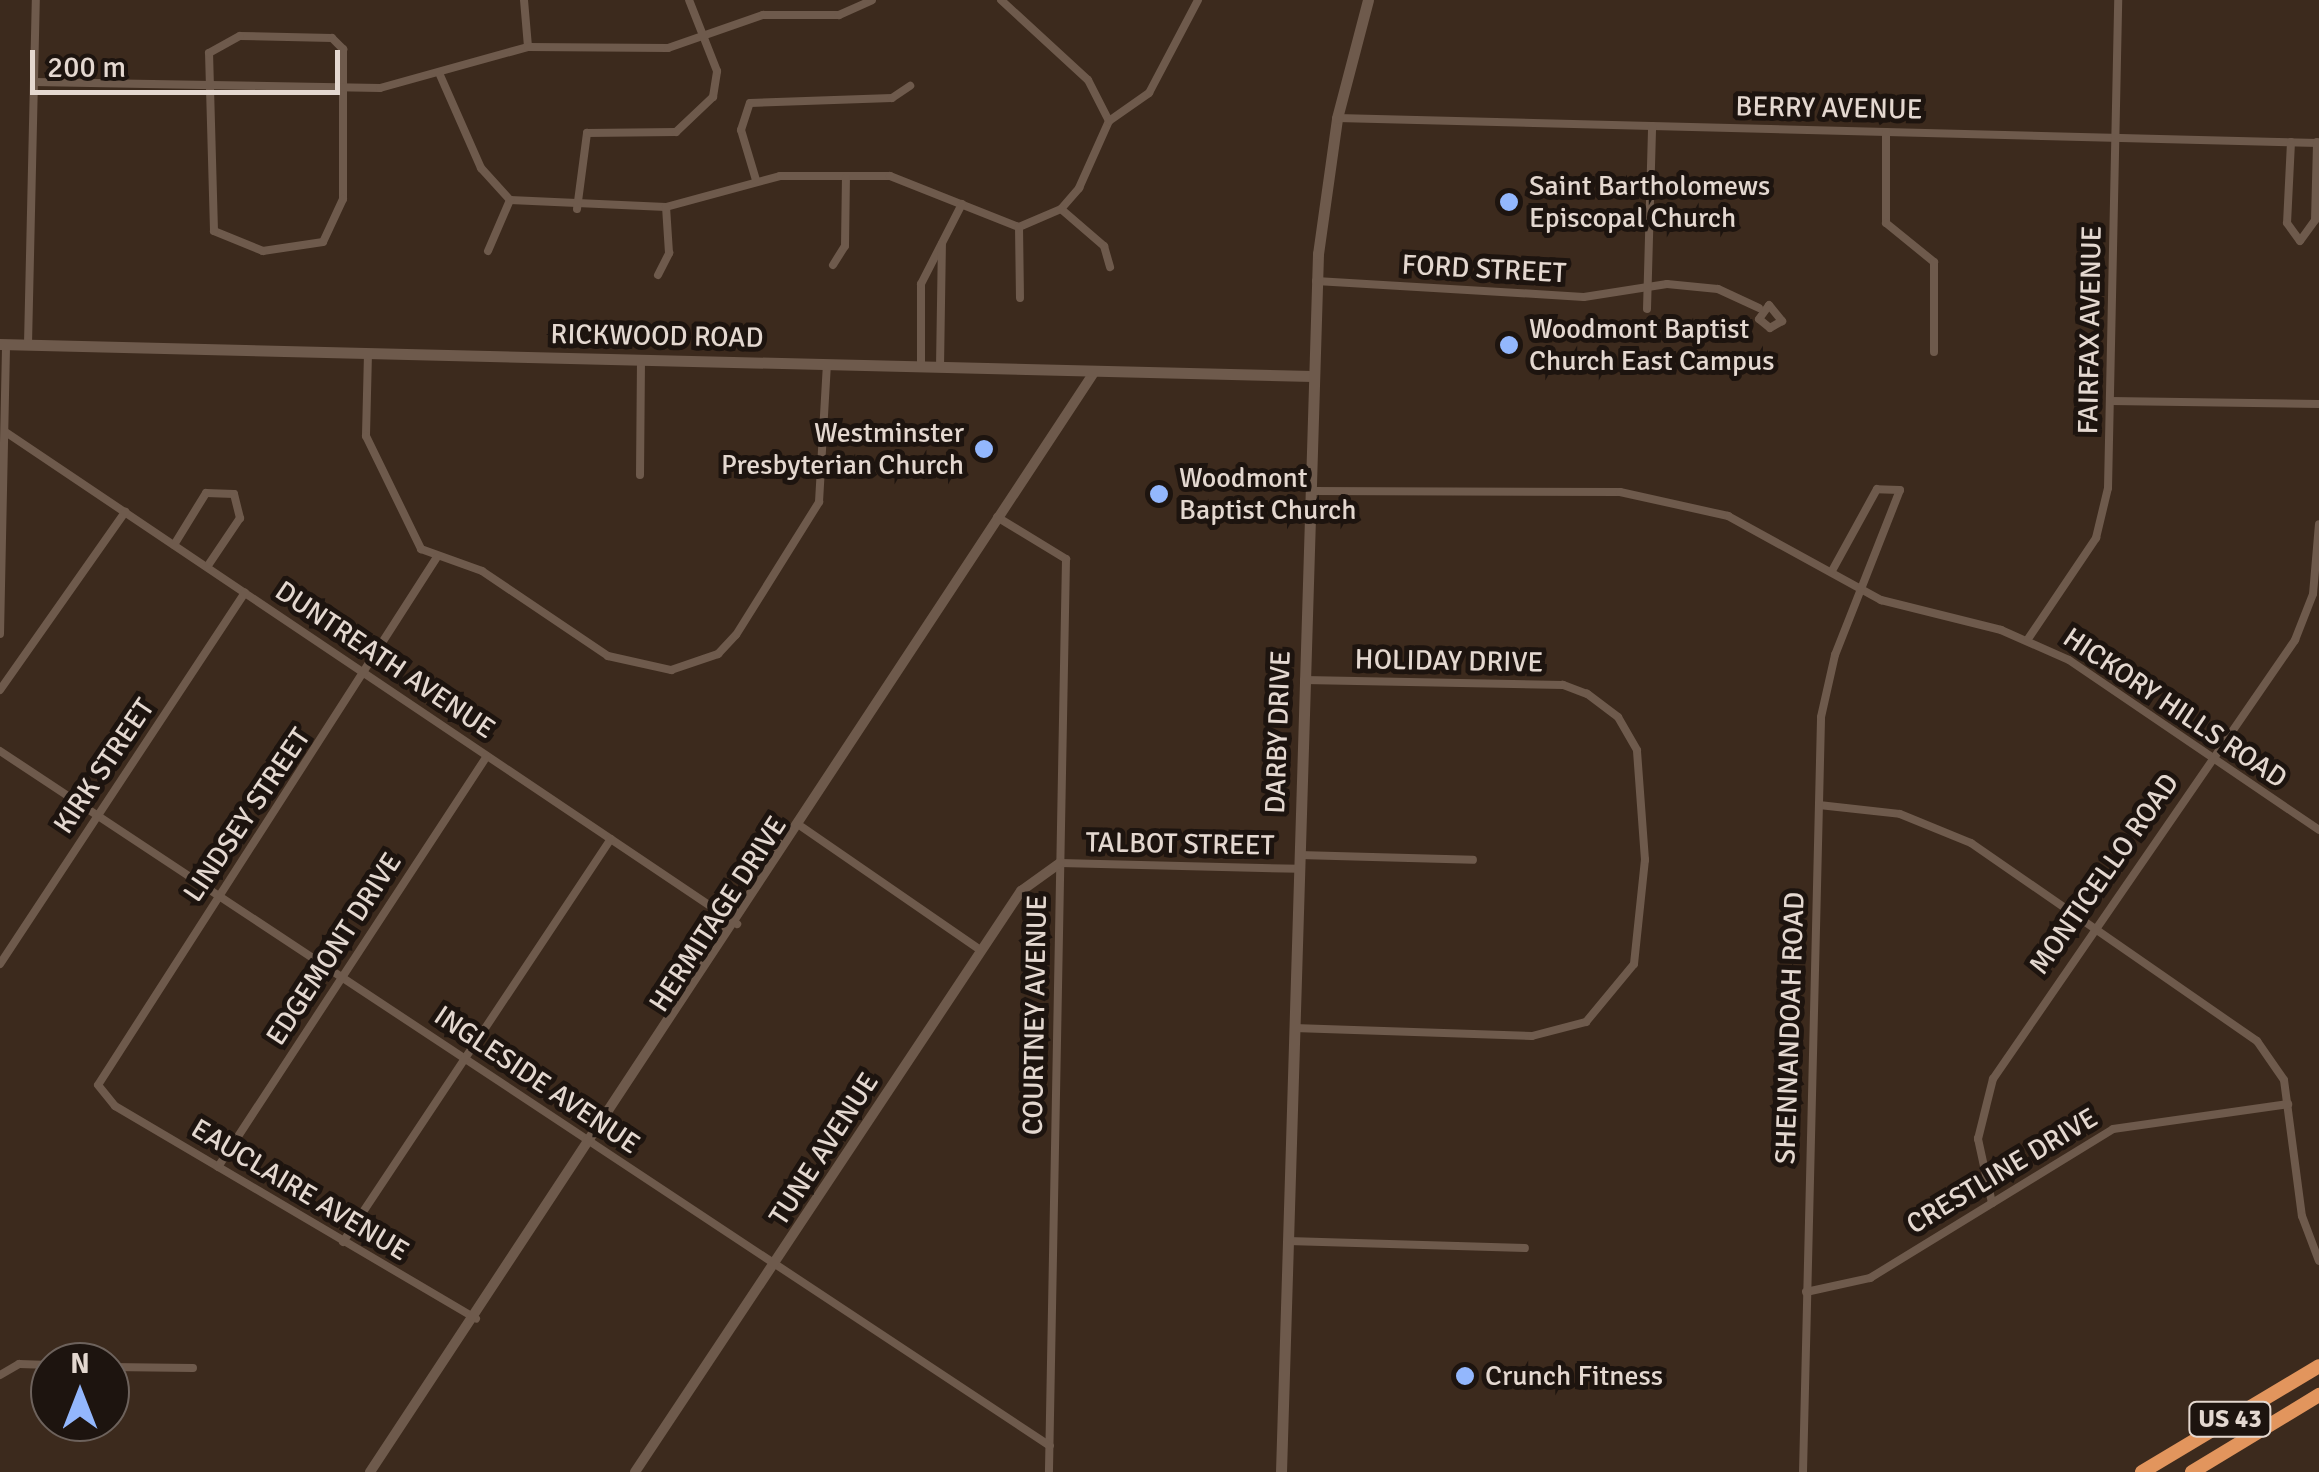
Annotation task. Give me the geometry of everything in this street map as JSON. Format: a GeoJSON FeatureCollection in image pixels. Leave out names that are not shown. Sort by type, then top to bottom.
{"type":"FeatureCollection","features":[{"type":"Feature","properties":{"kind":"highway","name":"US 43"},"geometry":{"type":"LineString","coordinates":[[2142,1472],[2319,1366]]}},
{"type":"Feature","properties":{"kind":"highway","name":"US 43"},"geometry":{"type":"LineString","coordinates":[[2192,1472],[2319,1395]]}},
{"type":"Feature","properties":{"kind":"main road","name":"DARBY DRIVE"},"geometry":{"type":"LineString","coordinates":[[1282,1472],[1316,281],[1337,118],[1368,0]]}},
{"type":"Feature","properties":{"kind":"main road","name":"RICKWOOD ROAD"},"geometry":{"type":"LineString","coordinates":[[3,344],[1093,374],[1314,376]]}},
{"type":"Feature","properties":{"kind":"street"},"geometry":{"type":"LineString","coordinates":[[28,344],[36,0]]}},
{"type":"Feature","properties":{"kind":"street"},"geometry":{"type":"LineString","coordinates":[[524,0],[528,46]]}},
{"type":"Feature","properties":{"kind":"street"},"geometry":{"type":"LineString","coordinates":[[577,209],[587,133],[676,132],[699,119],[718,70],[689,0]]}},
{"type":"Feature","properties":{"kind":"street"},"geometry":{"type":"LineString","coordinates":[[34,82],[347,87],[440,75],[528,46],[628,50],[704,39],[763,15],[839,15],[872,0]]}},
{"type":"Feature","properties":{"kind":"street"},"geometry":{"type":"LineString","coordinates":[[440,75],[480,168],[510,200],[577,209],[666,207],[756,180],[908,180],[1019,227],[1061,209],[1099,154],[1109,121],[1149,93],[1198,0]]}},
{"type":"Feature","properties":{"kind":"street","name":"FAIRFAX AVENUE"},"geometry":{"type":"LineString","coordinates":[[2028,639],[2100,526],[2111,401],[2118,0]]}},
{"type":"Feature","properties":{"kind":"street"},"geometry":{"type":"LineString","coordinates":[[1005,1],[1088,80],[1109,121]]}},
{"type":"Feature","properties":{"kind":"street"},"geometry":{"type":"LineString","coordinates":[[240,36],[332,38],[343,49],[347,87],[340,221],[323,242],[263,252],[214,231],[208,86],[209,53],[240,36]]}},
{"type":"Feature","properties":{"kind":"street"},"geometry":{"type":"LineString","coordinates":[[756,180],[741,130],[750,103],[892,98],[910,86]]}},
{"type":"Feature","properties":{"kind":"street","name":"BERRY AVENUE"},"geometry":{"type":"LineString","coordinates":[[1337,118],[2318,142]]}},
{"type":"Feature","properties":{"kind":"street"},"geometry":{"type":"LineString","coordinates":[[1647,309],[1652,126]]}},
{"type":"Feature","properties":{"kind":"street"},"geometry":{"type":"LineString","coordinates":[[1886,132],[1886,223],[1934,262],[1934,352]]}},
{"type":"Feature","properties":{"kind":"street"},"geometry":{"type":"LineString","coordinates":[[2290,142],[2287,223],[2300,242],[2315,220],[2318,142]]}},
{"type":"Feature","properties":{"kind":"street"},"geometry":{"type":"LineString","coordinates":[[833,265],[845,246],[846,178]]}},
{"type":"Feature","properties":{"kind":"street"},"geometry":{"type":"LineString","coordinates":[[488,252],[510,200]]}},
{"type":"Feature","properties":{"kind":"street"},"geometry":{"type":"LineString","coordinates":[[921,367],[921,284],[962,204]]}},
{"type":"Feature","properties":{"kind":"street"},"geometry":{"type":"LineString","coordinates":[[658,275],[668,253],[666,207]]}},
{"type":"Feature","properties":{"kind":"street"},"geometry":{"type":"LineString","coordinates":[[1061,209],[1104,246],[1110,267]]}},
{"type":"Feature","properties":{"kind":"street"},"geometry":{"type":"LineString","coordinates":[[1019,227],[1020,298]]}},
{"type":"Feature","properties":{"kind":"street"},"geometry":{"type":"LineString","coordinates":[[940,368],[942,244]]}},
{"type":"Feature","properties":{"kind":"street","name":"FORD STREET"},"geometry":{"type":"LineString","coordinates":[[1316,281],[1584,297],[1648,285],[1718,289],[1759,308]]}},
{"type":"Feature","properties":{"kind":"street"},"geometry":{"type":"LineString","coordinates":[[0,634],[7,434],[3,344]]}},
{"type":"Feature","properties":{"kind":"street"},"geometry":{"type":"LineString","coordinates":[[368,353],[374,462],[420,550],[482,570],[608,656],[645,669],[696,665],[736,635],[819,502],[827,365]]}},
{"type":"Feature","properties":{"kind":"street"},"geometry":{"type":"LineString","coordinates":[[640,360],[640,475]]}},
{"type":"Feature","properties":{"kind":"street","name":"HERMITAGE DRIVE"},"geometry":{"type":"LineString","coordinates":[[370,1472],[594,1144],[1093,374]]}},
{"type":"Feature","properties":{"kind":"street"},"geometry":{"type":"LineString","coordinates":[[2111,401],[2319,404]]}},
{"type":"Feature","properties":{"kind":"street","name":"DUNTREATH AVENUE"},"geometry":{"type":"LineString","coordinates":[[7,434],[738,924]]}},
{"type":"Feature","properties":{"kind":"street","name":"SHENNANDOAH ROAD"},"geometry":{"type":"LineString","coordinates":[[1803,1472],[1819,805],[1831,667],[1900,490],[1877,489],[1832,570]]}},
{"type":"Feature","properties":{"kind":"street","name":"HICKORY HILLS ROAD"},"geometry":{"type":"LineString","coordinates":[[1311,491],[1657,496],[1728,516],[1832,570],[1863,592],[2028,639],[2319,830]]}},
{"type":"Feature","properties":{"kind":"street"},"geometry":{"type":"LineString","coordinates":[[174,545],[206,493],[234,494],[240,518],[207,567]]}},
{"type":"Feature","properties":{"kind":"street"},"geometry":{"type":"LineString","coordinates":[[0,690],[125,512]]}},
{"type":"Feature","properties":{"kind":"street","name":"COURTNEY AVENUE"},"geometry":{"type":"LineString","coordinates":[[997,517],[1066,559],[1049,1472]]}},
{"type":"Feature","properties":{"kind":"street","name":"MONTICELLO ROAD"},"geometry":{"type":"LineString","coordinates":[[1992,1203],[1978,1139],[1988,1090],[2094,926],[2306,618],[2319,524]]}},
{"type":"Feature","properties":{"kind":"street","name":"LINDSEY STREET"},"geometry":{"type":"LineString","coordinates":[[103,1098],[102,1073],[368,676],[438,557]]}},
{"type":"Feature","properties":{"kind":"street","name":"KIRK STREET"},"geometry":{"type":"LineString","coordinates":[[0,964],[246,593]]}},
{"type":"Feature","properties":{"kind":"street","name":"HOLIDAY DRIVE"},"geometry":{"type":"LineString","coordinates":[[1294,1028],[1532,1036],[1586,1022],[1634,964],[1645,860],[1638,750],[1618,717],[1588,694],[1563,685],[1304,680]]}},
{"type":"Feature","properties":{"kind":"street","name":"INGLESIDE AVENUE"},"geometry":{"type":"LineString","coordinates":[[0,751],[1050,1446]]}},
{"type":"Feature","properties":{"kind":"street","name":"EDGEMONT DRIVE"},"geometry":{"type":"LineString","coordinates":[[218,1166],[487,756]]}},
{"type":"Feature","properties":{"kind":"street"},"geometry":{"type":"LineString","coordinates":[[1819,805],[1900,814],[1960,837],[2257,1041],[2279,1069],[2288,1104],[2302,1216],[2319,1261]]}},
{"type":"Feature","properties":{"kind":"street"},"geometry":{"type":"LineString","coordinates":[[802,827],[980,950]]}},
{"type":"Feature","properties":{"kind":"street"},"geometry":{"type":"LineString","coordinates":[[343,1242],[611,838]]}},
{"type":"Feature","properties":{"kind":"street"},"geometry":{"type":"LineString","coordinates":[[1299,854],[1473,860]]}},
{"type":"Feature","properties":{"kind":"street","name":"TALBOT STREET"},"geometry":{"type":"LineString","coordinates":[[1060,863],[1299,869]]}},
{"type":"Feature","properties":{"kind":"street","name":"TUNE AVENUE"},"geometry":{"type":"LineString","coordinates":[[635,1472],[776,1265],[980,950],[1034,874],[1060,863]]}},
{"type":"Feature","properties":{"kind":"street","name":"EAUCLAIRE AVENUE"},"geometry":{"type":"LineString","coordinates":[[103,1098],[476,1318]]}},
{"type":"Feature","properties":{"kind":"street","name":"CRESTLINE DRIVE"},"geometry":{"type":"LineString","coordinates":[[1806,1292],[1870,1278],[2125,1124],[2288,1104]]}},
{"type":"Feature","properties":{"kind":"street"},"geometry":{"type":"LineString","coordinates":[[1288,1241],[1525,1248]]}},
{"type":"Feature","properties":{"kind":"street"},"geometry":{"type":"LineString","coordinates":[[0,1375],[18,1364],[30,1364]]}},
{"type":"Feature","properties":{"kind":"street"},"geometry":{"type":"LineString","coordinates":[[130,1367],[193,1368]]}},
{"type":"Feature","properties":{"kind":"place","name":"Saint Bartholomews Episcopal Church"},"geometry":{"type":"Point","coordinates":[1509,202]}},
{"type":"Feature","properties":{"kind":"place","name":"Woodmont Baptist Church East Campus"},"geometry":{"type":"Point","coordinates":[1509,345]}},
{"type":"Feature","properties":{"kind":"place","name":"Westminster Presbyterian Church"},"geometry":{"type":"Point","coordinates":[984,449]}},
{"type":"Feature","properties":{"kind":"place","name":"Woodmont Baptist Church"},"geometry":{"type":"Point","coordinates":[1159,494]}},
{"type":"Feature","properties":{"kind":"place","name":"Crunch Fitness"},"geometry":{"type":"Point","coordinates":[1465,1376]}}]}
